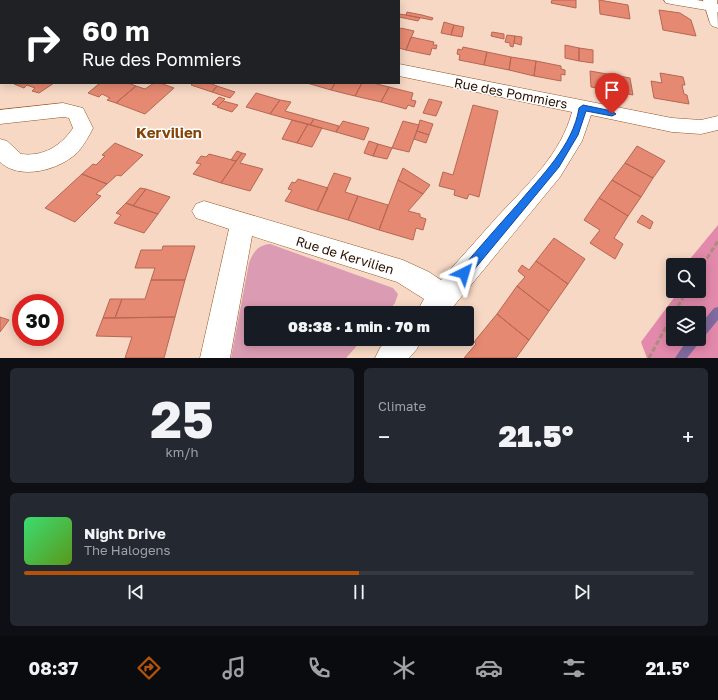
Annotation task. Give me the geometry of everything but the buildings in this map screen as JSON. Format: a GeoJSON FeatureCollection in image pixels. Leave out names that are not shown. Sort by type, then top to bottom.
{"type":"FeatureCollection","features":[{"type":"Feature","properties":{"kind":"street"},"geometry":{"type":"LineString","coordinates":[[671,0],[714,5],[718,23]]}},
{"type":"Feature","properties":{"kind":"street","name":"Rue des Pommiers"},"geometry":{"type":"LineString","coordinates":[[400,70],[583,108],[680,126],[701,127],[718,123]]}},
{"type":"Feature","properties":{"kind":"street"},"geometry":{"type":"LineString","coordinates":[[436,305],[556,165],[574,135],[582,117],[583,108]]}},
{"type":"Feature","properties":{"kind":"street"},"geometry":{"type":"LineString","coordinates":[[0,117],[63,110],[76,113],[83,128],[70,147],[58,155],[39,162],[23,163],[12,160],[0,147]]}},
{"type":"Feature","properties":{"kind":"street","name":"Rue de Kervilien"},"geometry":{"type":"LineString","coordinates":[[204,211],[242,224],[403,272],[420,281],[436,305]]}},
{"type":"Feature","properties":{"kind":"street"},"geometry":{"type":"LineString","coordinates":[[215,358],[242,224]]}},
{"type":"Feature","properties":{"kind":"street"},"geometry":{"type":"LineString","coordinates":[[390,358],[401,346]]}},
{"type":"Feature","properties":{"kind":"path"},"geometry":{"type":"LineString","coordinates":[[706,260],[718,241]]}},
{"type":"Feature","properties":{"kind":"path"},"geometry":{"type":"LineString","coordinates":[[649,358],[666,327]]}},
{"type":"Feature","properties":{"kind":"shaded area"},"geometry":{"type":"Polygon","coordinates":[[[718,225],[718,358],[647,358],[641,342],[666,308],[666,346],[706,346],[706,306],[668,306],[674,298],[706,298],[706,258],[691,258],[718,225]]]}},
{"type":"Feature","properties":{"kind":"shaded area"},"geometry":{"type":"Polygon","coordinates":[[[270,244],[393,288],[398,294],[395,303],[393,306],[244,306],[244,346],[357,346],[346,358],[231,358],[249,263],[256,250],[270,244]]]}},
{"type":"Feature","properties":{"kind":"waterway"},"geometry":{"type":"LineString","coordinates":[[706,326],[718,312]]}},
{"type":"Feature","properties":{"kind":"waterway"},"geometry":{"type":"LineString","coordinates":[[680,358],[689,346]]}},
{"type":"Feature","properties":{"kind":"district","name":"Kervilien"},"geometry":{"type":"Point","coordinates":[169,133]}},
{"type":"Feature","properties":{"kind":"route"},"geometry":{"type":"LineString","coordinates":[[464,273],[556,165],[574,135],[582,117],[583,108],[612,114]]}}]}
